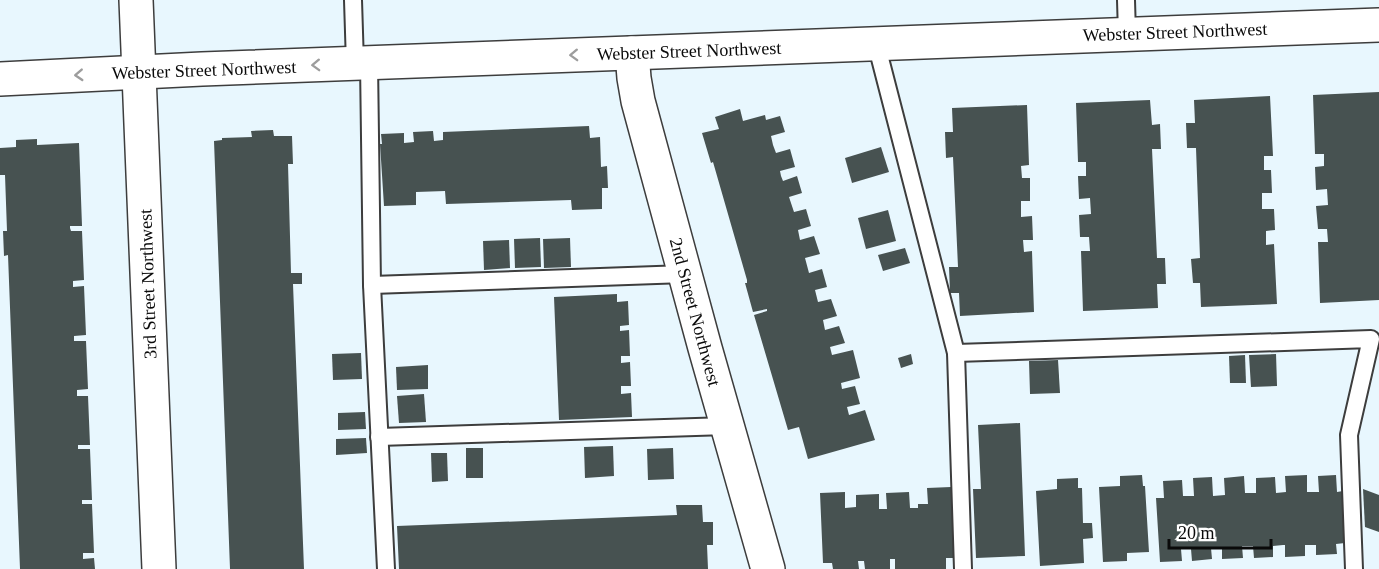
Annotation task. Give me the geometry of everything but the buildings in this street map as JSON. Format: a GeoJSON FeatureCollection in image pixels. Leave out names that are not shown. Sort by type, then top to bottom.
{"type":"FeatureCollection","features":[{"type":"Feature","properties":{"kind":"street","name":"3rd Street Northwest"},"geometry":{"type":"LineString","coordinates":[[136,0],[159,569]]}},
{"type":"Feature","properties":{"kind":"street","name":"Webster Street Northwest"},"geometry":{"type":"LineString","coordinates":[[0,79],[362,63],[1379,25]]}},
{"type":"Feature","properties":{"kind":"street","name":"2nd Street Northwest"},"geometry":{"type":"LineString","coordinates":[[632,53],[638,102],[768,569]]}},
{"type":"Feature","properties":{"kind":"lane"},"geometry":{"type":"LineString","coordinates":[[353,0],[362,63],[386,569]]}},
{"type":"Feature","properties":{"kind":"lane"},"geometry":{"type":"LineString","coordinates":[[1125,0],[1127,34]]}},
{"type":"Feature","properties":{"kind":"lane"},"geometry":{"type":"LineString","coordinates":[[876,43],[956,353],[963,569]]}},
{"type":"Feature","properties":{"kind":"lane"},"geometry":{"type":"LineString","coordinates":[[372,285],[685,274]]}},
{"type":"Feature","properties":{"kind":"lane"},"geometry":{"type":"LineString","coordinates":[[956,353],[1375,335],[1349,435],[1354,569]]}},
{"type":"Feature","properties":{"kind":"lane"},"geometry":{"type":"LineString","coordinates":[[379,437],[727,426]]}}]}
